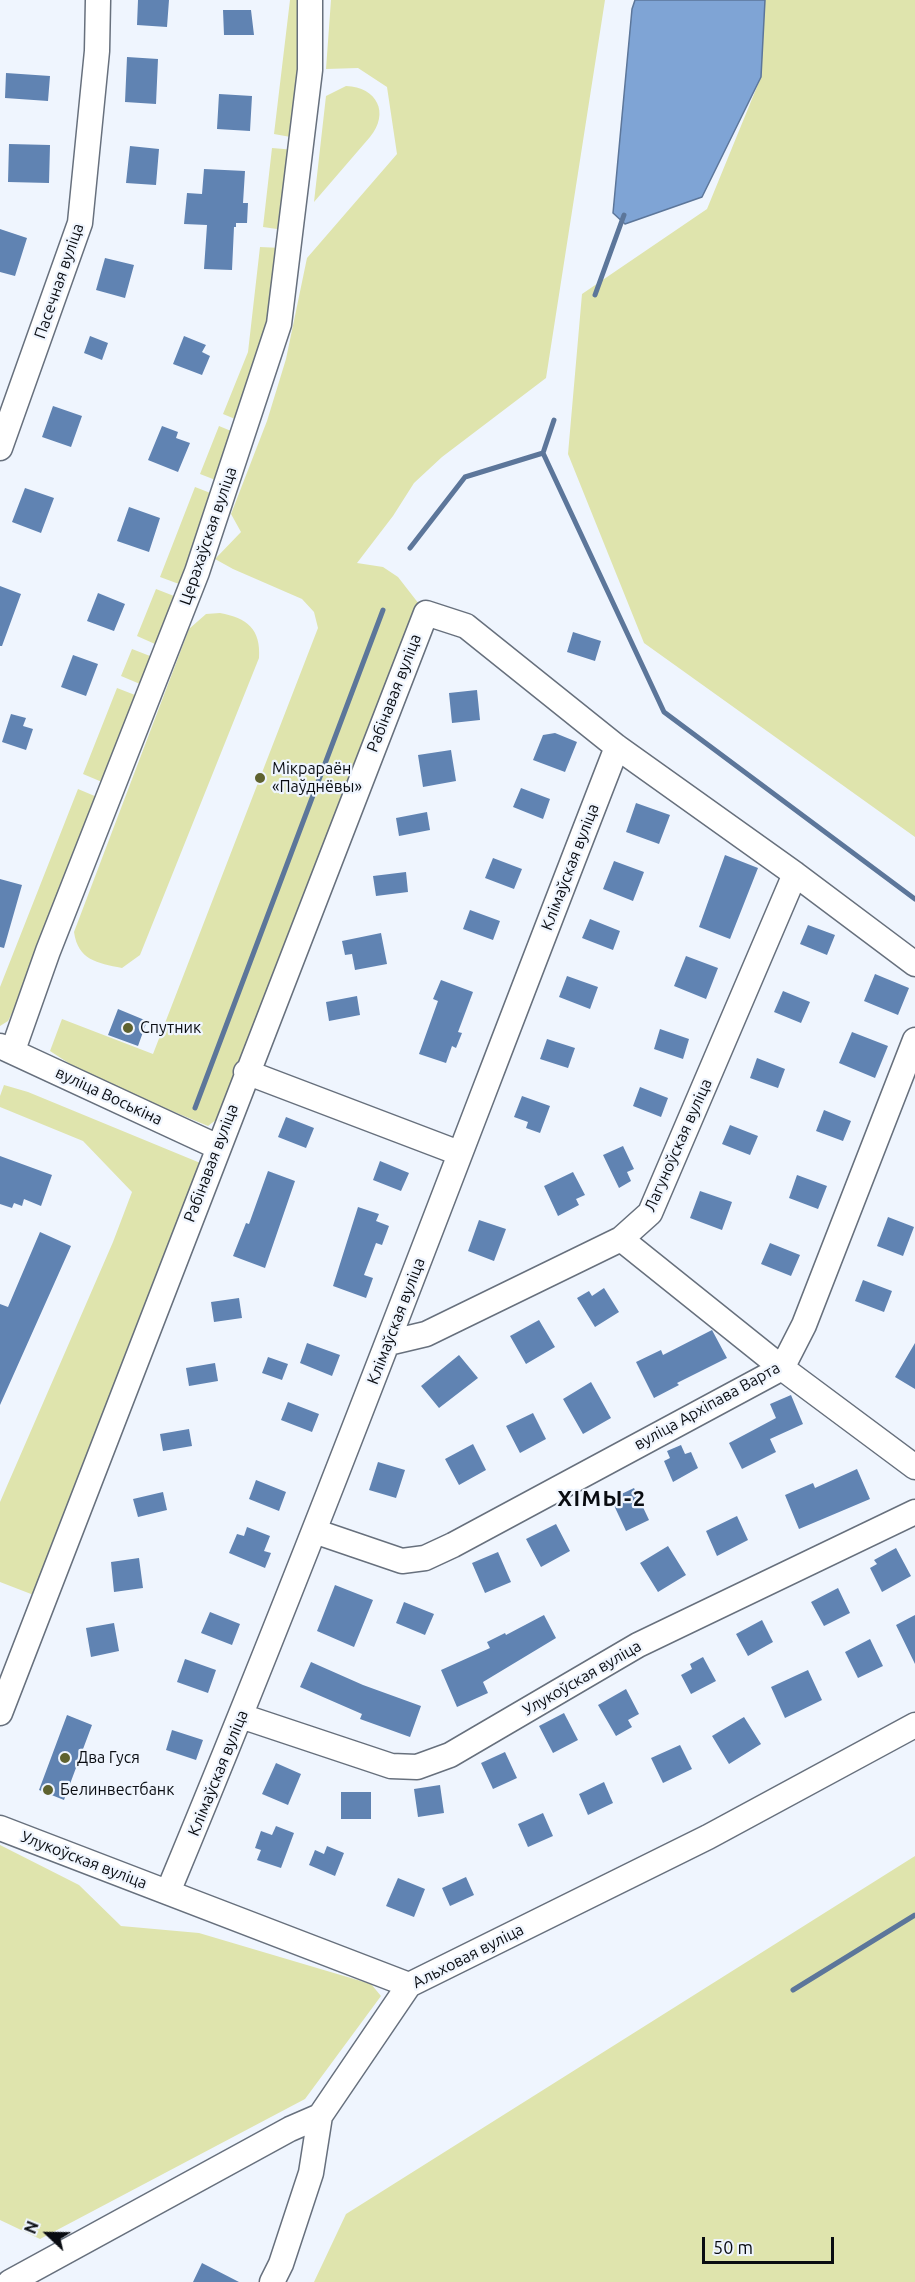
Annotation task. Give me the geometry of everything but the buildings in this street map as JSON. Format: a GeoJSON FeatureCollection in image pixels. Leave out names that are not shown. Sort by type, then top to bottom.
{"type":"FeatureCollection","features":[{"type":"Feature","properties":{"kind":"street","name":"Пасечная вуліца"},"geometry":{"type":"LineString","coordinates":[[0,448],[80,223],[97,51],[98,0]]}},
{"type":"Feature","properties":{"kind":"street","name":"Церахаўская вуліца"},"geometry":{"type":"LineString","coordinates":[[6,1048],[48,951],[197,572],[279,324],[310,70],[310,0]]}},
{"type":"Feature","properties":{"kind":"street","name":"Рабінавая вуліца"},"geometry":{"type":"LineString","coordinates":[[0,1713],[246,1072],[426,613],[466,626],[617,747]]}},
{"type":"Feature","properties":{"kind":"street"},"geometry":{"type":"LineString","coordinates":[[617,747],[795,873],[915,964]]}},
{"type":"Feature","properties":{"kind":"street","name":"Клімаўская вуліца"},"geometry":{"type":"LineString","coordinates":[[168,1892],[241,1716],[388,1343],[459,1153],[617,747]]}},
{"type":"Feature","properties":{"kind":"street","name":"Лагуноўская вуліца"},"geometry":{"type":"LineString","coordinates":[[388,1343],[426,1334],[621,1239],[650,1213],[795,873]]}},
{"type":"Feature","properties":{"kind":"street","name":"вуліца Архіпава Варта"},"geometry":{"type":"LineString","coordinates":[[314,1531],[402,1561],[425,1558],[782,1368],[804,1325],[915,1040]]}},
{"type":"Feature","properties":{"kind":"street","name":"вуліца Воськіна"},"geometry":{"type":"LineString","coordinates":[[6,1048],[218,1147]]}},
{"type":"Feature","properties":{"kind":"street"},"geometry":{"type":"LineString","coordinates":[[246,1072],[459,1153]]}},
{"type":"Feature","properties":{"kind":"street"},"geometry":{"type":"LineString","coordinates":[[621,1239],[782,1368],[915,1467]]}},
{"type":"Feature","properties":{"kind":"street","name":"Улукоўская вуліца"},"geometry":{"type":"LineString","coordinates":[[241,1716],[391,1766],[417,1767],[450,1755],[638,1645],[915,1512]]}},
{"type":"Feature","properties":{"kind":"street","name":"Альховая вуліца"},"geometry":{"type":"LineString","coordinates":[[320,2116],[409,1985],[708,1838],[915,1725]]}},
{"type":"Feature","properties":{"kind":"street","name":"Улукоўская вуліца"},"geometry":{"type":"LineString","coordinates":[[0,1828],[409,1985]]}},
{"type":"Feature","properties":{"kind":"street"},"geometry":{"type":"LineString","coordinates":[[10,2282],[290,2129],[320,2116]]}},
{"type":"Feature","properties":{"kind":"street"},"geometry":{"type":"LineString","coordinates":[[272,2282],[281,2264],[312,2173],[320,2116]]}},
{"type":"Feature","properties":{"kind":"green space"},"geometry":{"type":"Polygon","coordinates":[[[290,0],[307,0],[296,138],[274,134],[290,0]]]}},
{"type":"Feature","properties":{"kind":"green space"},"geometry":{"type":"Polygon","coordinates":[[[331,0],[605,0],[546,378],[442,457],[414,483],[393,516],[357,563],[383,567],[398,577],[419,604],[221,1116],[208,1126],[90,1077],[50,1051],[62,1019],[153,1054],[318,628],[314,612],[302,599],[215,559],[241,532],[231,514],[267,421],[286,359],[307,258],[397,154],[387,87],[358,68],[326,69],[331,0]]]}},
{"type":"Feature","properties":{"kind":"green space"},"geometry":{"type":"Polygon","coordinates":[[[765,0],[915,0],[915,837],[644,643],[568,454],[582,294],[707,209],[761,77],[765,0]]]}},
{"type":"Feature","properties":{"kind":"green space"},"geometry":{"type":"Polygon","coordinates":[[[346,86],[357,87],[372,96],[377,103],[379,119],[370,137],[314,202],[326,96],[346,86]]]}},
{"type":"Feature","properties":{"kind":"green space"},"geometry":{"type":"Polygon","coordinates":[[[272,148],[295,150],[284,230],[263,227],[272,148]]]}},
{"type":"Feature","properties":{"kind":"green space"},"geometry":{"type":"Polygon","coordinates":[[[260,247],[282,248],[274,305],[240,421],[223,414],[248,352],[260,247]]]}},
{"type":"Feature","properties":{"kind":"green space"},"geometry":{"type":"Polygon","coordinates":[[[219,426],[236,433],[218,481],[200,474],[219,426]]]}},
{"type":"Feature","properties":{"kind":"green space"},"geometry":{"type":"Polygon","coordinates":[[[195,487],[213,494],[179,584],[160,577],[195,487]]]}},
{"type":"Feature","properties":{"kind":"green space"},"geometry":{"type":"Polygon","coordinates":[[[156,589],[174,596],[155,644],[137,636],[156,589]]]}},
{"type":"Feature","properties":{"kind":"green space"},"geometry":{"type":"Polygon","coordinates":[[[220,613],[238,618],[250,626],[258,639],[259,658],[140,955],[122,968],[97,962],[90,959],[80,949],[74,932],[189,629],[206,614],[220,613]]]}},
{"type":"Feature","properties":{"kind":"green space"},"geometry":{"type":"Polygon","coordinates":[[[132,649],[150,656],[140,684],[121,676],[132,649]]]}},
{"type":"Feature","properties":{"kind":"green space"},"geometry":{"type":"Polygon","coordinates":[[[117,688],[135,695],[102,782],[83,774],[117,688]]]}},
{"type":"Feature","properties":{"kind":"green space"},"geometry":{"type":"Polygon","coordinates":[[[78,789],[97,797],[13,1011],[8,1021],[0,1026],[0,987],[78,789]]]}},
{"type":"Feature","properties":{"kind":"green space"},"geometry":{"type":"Polygon","coordinates":[[[4,1085],[28,1092],[210,1167],[44,1599],[0,1582],[0,1502],[113,1242],[132,1192],[83,1141],[0,1107],[0,1096],[4,1085]]]}},
{"type":"Feature","properties":{"kind":"green space"},"geometry":{"type":"Polygon","coordinates":[[[0,1845],[79,1885],[121,1926],[199,1933],[371,1984],[381,1996],[305,2099],[40,2239],[0,2220],[0,1845]]]}},
{"type":"Feature","properties":{"kind":"green space"},"geometry":{"type":"Polygon","coordinates":[[[915,1856],[915,2282],[314,2282],[346,2214],[915,1856]]]}},
{"type":"Feature","properties":{"kind":"water"},"geometry":{"type":"Polygon","coordinates":[[[635,0],[765,0],[761,77],[702,197],[625,224],[613,213],[632,9],[635,0]]]}},
{"type":"Feature","properties":{"kind":"waterway"},"geometry":{"type":"LineString","coordinates":[[595,295],[624,215]]}},
{"type":"Feature","properties":{"kind":"waterway"},"geometry":{"type":"LineString","coordinates":[[554,420],[543,453],[664,712],[915,899]]}},
{"type":"Feature","properties":{"kind":"waterway"},"geometry":{"type":"LineString","coordinates":[[410,548],[465,477],[543,453]]}},
{"type":"Feature","properties":{"kind":"waterway"},"geometry":{"type":"LineString","coordinates":[[195,1108],[383,610]]}},
{"type":"Feature","properties":{"kind":"waterway"},"geometry":{"type":"LineString","coordinates":[[793,1990],[915,1915]]}},
{"type":"Feature","properties":{"kind":"place","name":"Мікрараён «Паўднёвы»"},"geometry":{"type":"Point","coordinates":[260,778]}},
{"type":"Feature","properties":{"kind":"place","name":"Спутник"},"geometry":{"type":"Point","coordinates":[128,1028]}},
{"type":"Feature","properties":{"kind":"place","name":"Два Гуся"},"geometry":{"type":"Point","coordinates":[65,1758]}},
{"type":"Feature","properties":{"kind":"place","name":"Белинвестбанк"},"geometry":{"type":"Point","coordinates":[48,1790]}},
{"type":"Feature","properties":{"kind":"district","name":"ХІМЫ-2"},"geometry":{"type":"Point","coordinates":[602,1499]}}]}
